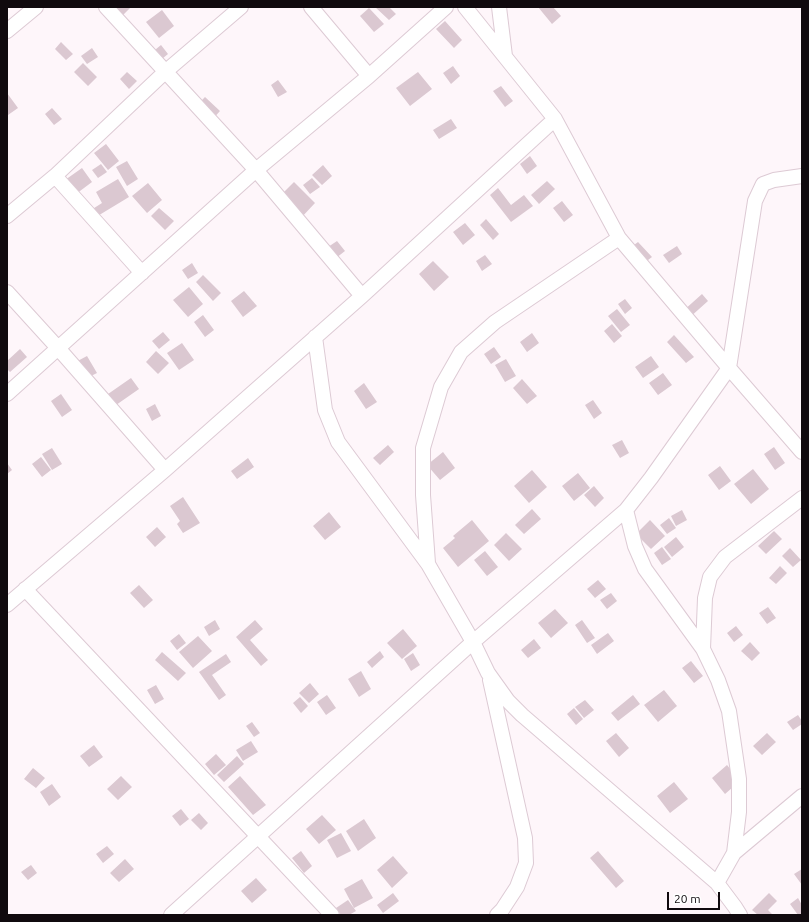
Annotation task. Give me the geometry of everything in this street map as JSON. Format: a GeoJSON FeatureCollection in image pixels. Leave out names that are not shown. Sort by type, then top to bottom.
{"type":"FeatureCollection","features":[{"type":"Feature","properties":{"kind":"street"},"geometry":{"type":"LineString","coordinates":[[9,25],[36,7]]}},
{"type":"Feature","properties":{"kind":"street"},"geometry":{"type":"LineString","coordinates":[[106,7],[256,170],[362,296]]}},
{"type":"Feature","properties":{"kind":"street"},"geometry":{"type":"LineString","coordinates":[[7,216],[55,176],[165,72],[241,7]]}},
{"type":"Feature","properties":{"kind":"street"},"geometry":{"type":"LineString","coordinates":[[311,7],[370,76]]}},
{"type":"Feature","properties":{"kind":"street"},"geometry":{"type":"LineString","coordinates":[[7,394],[256,170],[370,76],[446,7]]}},
{"type":"Feature","properties":{"kind":"street"},"geometry":{"type":"LineString","coordinates":[[465,7],[555,119],[619,238],[728,368],[802,452]]}},
{"type":"Feature","properties":{"kind":"street"},"geometry":{"type":"LineString","coordinates":[[499,7],[505,57]]}},
{"type":"Feature","properties":{"kind":"street"},"geometry":{"type":"LineString","coordinates":[[7,605],[165,470],[362,296],[555,119]]}},
{"type":"Feature","properties":{"kind":"street"},"geometry":{"type":"LineString","coordinates":[[55,176],[142,273]]}},
{"type":"Feature","properties":{"kind":"street"},"geometry":{"type":"LineString","coordinates":[[171,915],[473,642],[626,510],[651,478],[728,368],[755,201],[763,184],[774,180],[802,176]]}},
{"type":"Feature","properties":{"kind":"street"},"geometry":{"type":"LineString","coordinates":[[428,564],[422,495],[423,448],[441,387],[462,352],[495,322],[619,238]]}},
{"type":"Feature","properties":{"kind":"street"},"geometry":{"type":"LineString","coordinates":[[7,292],[165,470]]}},
{"type":"Feature","properties":{"kind":"street"},"geometry":{"type":"LineString","coordinates":[[315,337],[325,410],[338,442],[428,564],[473,642],[488,673],[508,701],[717,883],[740,915]]}},
{"type":"Feature","properties":{"kind":"street"},"geometry":{"type":"LineString","coordinates":[[703,649],[705,598],[710,577],[726,557],[802,498]]}},
{"type":"Feature","properties":{"kind":"street"},"geometry":{"type":"LineString","coordinates":[[626,510],[635,546],[645,569],[703,649],[718,680],[729,711],[739,779],[739,812],[734,853]]}},
{"type":"Feature","properties":{"kind":"street"},"geometry":{"type":"LineString","coordinates":[[26,589],[332,915]]}},
{"type":"Feature","properties":{"kind":"street"},"geometry":{"type":"LineString","coordinates":[[488,673],[525,838],[526,856],[526,862],[517,887],[497,915]]}},
{"type":"Feature","properties":{"kind":"street"},"geometry":{"type":"LineString","coordinates":[[717,883],[734,853],[802,796]]}},
{"type":"Feature","properties":{"kind":"building"},"geometry":{"type":"Polygon","coordinates":[[[105,7],[131,7],[118,20],[105,7]]]}},
{"type":"Feature","properties":{"kind":"building"},"geometry":{"type":"Polygon","coordinates":[[[375,7],[389,7],[396,14],[389,20],[375,7]]]}},
{"type":"Feature","properties":{"kind":"building"},"geometry":{"type":"Polygon","coordinates":[[[538,7],[553,7],[561,16],[552,24],[538,7]]]}},
{"type":"Feature","properties":{"kind":"building"},"geometry":{"type":"Polygon","coordinates":[[[369,8],[384,24],[374,32],[360,16],[369,8]]]}},
{"type":"Feature","properties":{"kind":"building"},"geometry":{"type":"Polygon","coordinates":[[[162,10],[174,26],[159,38],[146,22],[162,10]]]}},
{"type":"Feature","properties":{"kind":"building"},"geometry":{"type":"Polygon","coordinates":[[[445,21],[462,40],[454,48],[436,29],[445,21]]]}},
{"type":"Feature","properties":{"kind":"building"},"geometry":{"type":"Polygon","coordinates":[[[61,42],[73,54],[66,60],[55,49],[61,42]]]}},
{"type":"Feature","properties":{"kind":"building"},"geometry":{"type":"Polygon","coordinates":[[[161,45],[168,54],[157,63],[150,54],[161,45]]]}},
{"type":"Feature","properties":{"kind":"building"},"geometry":{"type":"Polygon","coordinates":[[[92,48],[98,57],[87,64],[81,56],[92,48]]]}},
{"type":"Feature","properties":{"kind":"building"},"geometry":{"type":"Polygon","coordinates":[[[83,63],[97,77],[88,86],[74,72],[83,63]]]}},
{"type":"Feature","properties":{"kind":"building"},"geometry":{"type":"Polygon","coordinates":[[[453,66],[460,76],[451,84],[443,73],[453,66]]]}},
{"type":"Feature","properties":{"kind":"building"},"geometry":{"type":"Polygon","coordinates":[[[127,72],[137,81],[129,89],[120,79],[127,72]]]}},
{"type":"Feature","properties":{"kind":"building"},"geometry":{"type":"Polygon","coordinates":[[[418,72],[432,89],[410,106],[396,88],[418,72]]]}},
{"type":"Feature","properties":{"kind":"building"},"geometry":{"type":"Polygon","coordinates":[[[278,80],[287,92],[278,97],[271,85],[278,80]]]}},
{"type":"Feature","properties":{"kind":"building"},"geometry":{"type":"Polygon","coordinates":[[[501,86],[513,101],[505,107],[493,91],[501,86]]]}},
{"type":"Feature","properties":{"kind":"building"},"geometry":{"type":"Polygon","coordinates":[[[7,93],[18,108],[8,115],[7,114],[7,93]]]}},
{"type":"Feature","properties":{"kind":"building"},"geometry":{"type":"Polygon","coordinates":[[[205,97],[220,111],[211,121],[196,106],[205,97]]]}},
{"type":"Feature","properties":{"kind":"building"},"geometry":{"type":"Polygon","coordinates":[[[52,108],[62,119],[54,125],[45,114],[52,108]]]}},
{"type":"Feature","properties":{"kind":"building"},"geometry":{"type":"Polygon","coordinates":[[[451,119],[457,128],[439,139],[433,130],[451,119]]]}},
{"type":"Feature","properties":{"kind":"building"},"geometry":{"type":"Polygon","coordinates":[[[106,144],[119,161],[108,170],[94,153],[106,144]]]}},
{"type":"Feature","properties":{"kind":"building"},"geometry":{"type":"Polygon","coordinates":[[[530,156],[537,166],[527,174],[520,164],[530,156]]]}},
{"type":"Feature","properties":{"kind":"building"},"geometry":{"type":"Polygon","coordinates":[[[127,161],[138,179],[127,186],[116,167],[127,161]]]}},
{"type":"Feature","properties":{"kind":"building"},"geometry":{"type":"Polygon","coordinates":[[[101,164],[107,172],[98,178],[92,170],[101,164]]]}},
{"type":"Feature","properties":{"kind":"building"},"geometry":{"type":"Polygon","coordinates":[[[323,165],[332,176],[322,185],[312,175],[323,165]]]}},
{"type":"Feature","properties":{"kind":"building"},"geometry":{"type":"Polygon","coordinates":[[[82,168],[92,182],[76,194],[65,180],[82,168]]]}},
{"type":"Feature","properties":{"kind":"building"},"geometry":{"type":"Polygon","coordinates":[[[312,178],[320,187],[310,194],[303,185],[312,178]]]}},
{"type":"Feature","properties":{"kind":"building"},"geometry":{"type":"Polygon","coordinates":[[[118,179],[129,197],[96,217],[91,210],[102,203],[96,192],[118,179]]]}},
{"type":"Feature","properties":{"kind":"building"},"geometry":{"type":"Polygon","coordinates":[[[547,181],[555,189],[539,204],[531,195],[547,181]]]}},
{"type":"Feature","properties":{"kind":"building"},"geometry":{"type":"Polygon","coordinates":[[[294,182],[315,203],[300,219],[278,198],[294,182]]]}},
{"type":"Feature","properties":{"kind":"building"},"geometry":{"type":"Polygon","coordinates":[[[148,183],[162,200],[147,213],[132,196],[148,183]]]}},
{"type":"Feature","properties":{"kind":"building"},"geometry":{"type":"Polygon","coordinates":[[[498,188],[511,205],[524,195],[533,206],[511,222],[490,195],[498,188]]]}},
{"type":"Feature","properties":{"kind":"building"},"geometry":{"type":"Polygon","coordinates":[[[562,201],[573,215],[564,222],[553,208],[562,201]]]}},
{"type":"Feature","properties":{"kind":"building"},"geometry":{"type":"Polygon","coordinates":[[[159,208],[174,221],[165,230],[151,216],[159,208]]]}},
{"type":"Feature","properties":{"kind":"building"},"geometry":{"type":"Polygon","coordinates":[[[486,219],[499,234],[493,240],[480,225],[486,219]]]}},
{"type":"Feature","properties":{"kind":"building"},"geometry":{"type":"Polygon","coordinates":[[[465,223],[475,235],[463,245],[453,232],[465,223]]]}},
{"type":"Feature","properties":{"kind":"building"},"geometry":{"type":"Polygon","coordinates":[[[337,241],[345,251],[336,258],[328,247],[337,241]]]}},
{"type":"Feature","properties":{"kind":"building"},"geometry":{"type":"Polygon","coordinates":[[[638,242],[652,257],[644,263],[630,248],[638,242]]]}},
{"type":"Feature","properties":{"kind":"building"},"geometry":{"type":"Polygon","coordinates":[[[677,246],[682,254],[669,263],[663,255],[677,246]]]}},
{"type":"Feature","properties":{"kind":"building"},"geometry":{"type":"Polygon","coordinates":[[[485,255],[492,264],[482,271],[476,261],[485,255]]]}},
{"type":"Feature","properties":{"kind":"building"},"geometry":{"type":"Polygon","coordinates":[[[433,261],[449,277],[434,291],[419,274],[433,261]]]}},
{"type":"Feature","properties":{"kind":"building"},"geometry":{"type":"Polygon","coordinates":[[[192,263],[198,273],[188,279],[182,270],[192,263]]]}},
{"type":"Feature","properties":{"kind":"building"},"geometry":{"type":"Polygon","coordinates":[[[203,275],[221,293],[213,301],[196,282],[203,275]]]}},
{"type":"Feature","properties":{"kind":"building"},"geometry":{"type":"Polygon","coordinates":[[[189,287],[203,304],[188,317],[173,300],[189,287]]]}},
{"type":"Feature","properties":{"kind":"building"},"geometry":{"type":"Polygon","coordinates":[[[244,291],[257,306],[243,317],[231,301],[244,291]]]}},
{"type":"Feature","properties":{"kind":"building"},"geometry":{"type":"Polygon","coordinates":[[[702,294],[708,301],[689,318],[683,311],[702,294]]]}},
{"type":"Feature","properties":{"kind":"building"},"geometry":{"type":"Polygon","coordinates":[[[625,299],[632,308],[625,314],[618,304],[625,299]]]}},
{"type":"Feature","properties":{"kind":"building"},"geometry":{"type":"Polygon","coordinates":[[[617,309],[630,325],[621,332],[608,316],[617,309]]]}},
{"type":"Feature","properties":{"kind":"building"},"geometry":{"type":"Polygon","coordinates":[[[203,315],[214,330],[205,337],[194,322],[203,315]]]}},
{"type":"Feature","properties":{"kind":"building"},"geometry":{"type":"Polygon","coordinates":[[[612,324],[622,336],[614,343],[604,331],[612,324]]]}},
{"type":"Feature","properties":{"kind":"building"},"geometry":{"type":"Polygon","coordinates":[[[163,332],[170,340],[159,349],[152,341],[163,332]]]}},
{"type":"Feature","properties":{"kind":"building"},"geometry":{"type":"Polygon","coordinates":[[[532,333],[539,343],[527,352],[520,342],[532,333]]]}},
{"type":"Feature","properties":{"kind":"building"},"geometry":{"type":"Polygon","coordinates":[[[674,335],[694,357],[686,363],[667,342],[674,335]]]}},
{"type":"Feature","properties":{"kind":"building"},"geometry":{"type":"Polygon","coordinates":[[[182,343],[194,360],[179,370],[167,353],[182,343]]]}},
{"type":"Feature","properties":{"kind":"building"},"geometry":{"type":"Polygon","coordinates":[[[494,347],[501,357],[491,364],[484,354],[494,347]]]}},
{"type":"Feature","properties":{"kind":"building"},"geometry":{"type":"Polygon","coordinates":[[[20,349],[27,357],[10,372],[7,369],[7,361],[20,349]]]}},
{"type":"Feature","properties":{"kind":"building"},"geometry":{"type":"Polygon","coordinates":[[[156,351],[169,363],[158,374],[146,362],[156,351]]]}},
{"type":"Feature","properties":{"kind":"building"},"geometry":{"type":"Polygon","coordinates":[[[87,356],[97,373],[81,381],[72,364],[87,356]]]}},
{"type":"Feature","properties":{"kind":"building"},"geometry":{"type":"Polygon","coordinates":[[[651,356],[659,367],[643,378],[635,367],[651,356]]]}},
{"type":"Feature","properties":{"kind":"building"},"geometry":{"type":"Polygon","coordinates":[[[506,359],[516,376],[505,382],[495,365],[506,359]]]}},
{"type":"Feature","properties":{"kind":"building"},"geometry":{"type":"Polygon","coordinates":[[[663,373],[672,385],[658,395],[649,383],[663,373]]]}},
{"type":"Feature","properties":{"kind":"building"},"geometry":{"type":"Polygon","coordinates":[[[131,378],[139,389],[106,412],[98,401],[131,378]]]}},
{"type":"Feature","properties":{"kind":"building"},"geometry":{"type":"Polygon","coordinates":[[[522,379],[537,396],[527,404],[513,388],[522,379]]]}},
{"type":"Feature","properties":{"kind":"building"},"geometry":{"type":"Polygon","coordinates":[[[364,383],[377,402],[366,409],[354,391],[364,383]]]}},
{"type":"Feature","properties":{"kind":"building"},"geometry":{"type":"Polygon","coordinates":[[[61,394],[72,410],[62,417],[51,401],[61,394]]]}},
{"type":"Feature","properties":{"kind":"building"},"geometry":{"type":"Polygon","coordinates":[[[593,400],[602,413],[594,419],[585,405],[593,400]]]}},
{"type":"Feature","properties":{"kind":"building"},"geometry":{"type":"Polygon","coordinates":[[[155,404],[161,416],[152,421],[146,409],[155,404]]]}},
{"type":"Feature","properties":{"kind":"building"},"geometry":{"type":"Polygon","coordinates":[[[622,440],[629,453],[620,458],[612,445],[622,440]]]}},
{"type":"Feature","properties":{"kind":"building"},"geometry":{"type":"Polygon","coordinates":[[[388,445],[394,452],[380,465],[373,458],[388,445]]]}},
{"type":"Feature","properties":{"kind":"building"},"geometry":{"type":"Polygon","coordinates":[[[774,447],[785,463],[775,470],[764,454],[774,447]]]}},
{"type":"Feature","properties":{"kind":"building"},"geometry":{"type":"Polygon","coordinates":[[[52,448],[62,464],[52,470],[42,454],[52,448]]]}},
{"type":"Feature","properties":{"kind":"building"},"geometry":{"type":"Polygon","coordinates":[[[443,452],[455,468],[440,480],[427,465],[443,452]]]}},
{"type":"Feature","properties":{"kind":"building"},"geometry":{"type":"Polygon","coordinates":[[[41,457],[51,470],[42,477],[32,464],[41,457]]]}},
{"type":"Feature","properties":{"kind":"building"},"geometry":{"type":"Polygon","coordinates":[[[248,458],[254,467],[237,479],[231,471],[248,458]]]}},
{"type":"Feature","properties":{"kind":"building"},"geometry":{"type":"Polygon","coordinates":[[[7,463],[12,470],[7,474],[7,463]]]}},
{"type":"Feature","properties":{"kind":"building"},"geometry":{"type":"Polygon","coordinates":[[[720,466],[731,481],[719,490],[708,475],[720,466]]]}},
{"type":"Feature","properties":{"kind":"building"},"geometry":{"type":"Polygon","coordinates":[[[753,469],[769,489],[751,504],[734,484],[753,469]]]}},
{"type":"Feature","properties":{"kind":"building"},"geometry":{"type":"Polygon","coordinates":[[[532,470],[547,487],[529,503],[514,486],[532,470]]]}},
{"type":"Feature","properties":{"kind":"building"},"geometry":{"type":"Polygon","coordinates":[[[578,473],[590,488],[574,501],[562,486],[578,473]]]}},
{"type":"Feature","properties":{"kind":"building"},"geometry":{"type":"Polygon","coordinates":[[[594,486],[604,498],[595,507],[584,495],[594,486]]]}},
{"type":"Feature","properties":{"kind":"building"},"geometry":{"type":"Polygon","coordinates":[[[183,497],[200,523],[183,533],[177,524],[180,521],[170,506],[183,497]]]}},
{"type":"Feature","properties":{"kind":"building"},"geometry":{"type":"Polygon","coordinates":[[[532,509],[541,519],[524,534],[515,525],[532,509]]]}},
{"type":"Feature","properties":{"kind":"building"},"geometry":{"type":"Polygon","coordinates":[[[682,510],[687,520],[676,526],[671,516],[682,510]]]}},
{"type":"Feature","properties":{"kind":"building"},"geometry":{"type":"Polygon","coordinates":[[[329,512],[341,527],[325,540],[313,526],[329,512]]]}},
{"type":"Feature","properties":{"kind":"building"},"geometry":{"type":"Polygon","coordinates":[[[669,518],[676,528],[667,534],[660,525],[669,518]]]}},
{"type":"Feature","properties":{"kind":"building"},"geometry":{"type":"Polygon","coordinates":[[[472,520],[489,541],[458,567],[443,548],[455,538],[453,536],[472,520]]]}},
{"type":"Feature","properties":{"kind":"building"},"geometry":{"type":"Polygon","coordinates":[[[650,520],[665,536],[651,549],[636,534],[650,520]]]}},
{"type":"Feature","properties":{"kind":"building"},"geometry":{"type":"Polygon","coordinates":[[[157,527],[166,537],[155,547],[146,537],[157,527]]]}},
{"type":"Feature","properties":{"kind":"building"},"geometry":{"type":"Polygon","coordinates":[[[774,531],[782,539],[766,554],[758,546],[774,531]]]}},
{"type":"Feature","properties":{"kind":"building"},"geometry":{"type":"Polygon","coordinates":[[[506,533],[522,549],[509,561],[494,545],[506,533]]]}},
{"type":"Feature","properties":{"kind":"building"},"geometry":{"type":"Polygon","coordinates":[[[676,537],[684,547],[672,557],[664,547],[676,537]]]}},
{"type":"Feature","properties":{"kind":"building"},"geometry":{"type":"Polygon","coordinates":[[[662,547],[671,559],[662,565],[654,553],[662,547]]]}},
{"type":"Feature","properties":{"kind":"building"},"geometry":{"type":"Polygon","coordinates":[[[790,548],[801,560],[793,567],[782,556],[790,548]]]}},
{"type":"Feature","properties":{"kind":"building"},"geometry":{"type":"Polygon","coordinates":[[[485,551],[498,567],[487,576],[474,560],[485,551]]]}},
{"type":"Feature","properties":{"kind":"building"},"geometry":{"type":"Polygon","coordinates":[[[780,566],[787,573],[776,584],[769,578],[780,566]]]}},
{"type":"Feature","properties":{"kind":"building"},"geometry":{"type":"Polygon","coordinates":[[[598,580],[606,589],[595,598],[587,589],[598,580]]]}},
{"type":"Feature","properties":{"kind":"building"},"geometry":{"type":"Polygon","coordinates":[[[139,585],[153,600],[144,608],[130,593],[139,585]]]}},
{"type":"Feature","properties":{"kind":"building"},"geometry":{"type":"Polygon","coordinates":[[[611,593],[617,601],[607,609],[600,600],[611,593]]]}},
{"type":"Feature","properties":{"kind":"building"},"geometry":{"type":"Polygon","coordinates":[[[768,607],[776,618],[767,624],[759,613],[768,607]]]}},
{"type":"Feature","properties":{"kind":"building"},"geometry":{"type":"Polygon","coordinates":[[[555,609],[568,623],[551,638],[538,623],[555,609]]]}},
{"type":"Feature","properties":{"kind":"building"},"geometry":{"type":"Polygon","coordinates":[[[215,620],[220,629],[209,636],[204,627],[215,620]]]}},
{"type":"Feature","properties":{"kind":"building"},"geometry":{"type":"Polygon","coordinates":[[[255,620],[263,629],[250,640],[268,660],[261,666],[236,637],[255,620]]]}},
{"type":"Feature","properties":{"kind":"building"},"geometry":{"type":"Polygon","coordinates":[[[582,620],[595,638],[587,643],[575,625],[582,620]]]}},
{"type":"Feature","properties":{"kind":"building"},"geometry":{"type":"Polygon","coordinates":[[[736,626],[743,635],[734,642],[727,633],[736,626]]]}},
{"type":"Feature","properties":{"kind":"building"},"geometry":{"type":"Polygon","coordinates":[[[403,629],[417,646],[402,659],[387,643],[403,629]]]}},
{"type":"Feature","properties":{"kind":"building"},"geometry":{"type":"Polygon","coordinates":[[[608,633],[614,641],[597,654],[591,645],[608,633]]]}},
{"type":"Feature","properties":{"kind":"building"},"geometry":{"type":"Polygon","coordinates":[[[179,634],[186,643],[177,650],[170,641],[179,634]]]}},
{"type":"Feature","properties":{"kind":"building"},"geometry":{"type":"Polygon","coordinates":[[[198,636],[212,651],[193,668],[179,652],[198,636]]]}},
{"type":"Feature","properties":{"kind":"building"},"geometry":{"type":"Polygon","coordinates":[[[534,639],[541,648],[528,658],[521,650],[534,639]]]}},
{"type":"Feature","properties":{"kind":"building"},"geometry":{"type":"Polygon","coordinates":[[[750,642],[760,653],[752,661],[741,651],[750,642]]]}},
{"type":"Feature","properties":{"kind":"building"},"geometry":{"type":"Polygon","coordinates":[[[380,651],[384,657],[372,668],[367,662],[380,651]]]}},
{"type":"Feature","properties":{"kind":"building"},"geometry":{"type":"Polygon","coordinates":[[[162,652],[186,673],[178,681],[155,660],[162,652]]]}},
{"type":"Feature","properties":{"kind":"building"},"geometry":{"type":"Polygon","coordinates":[[[413,653],[420,665],[411,671],[404,659],[413,653]]]}},
{"type":"Feature","properties":{"kind":"building"},"geometry":{"type":"Polygon","coordinates":[[[226,654],[231,662],[212,675],[226,695],[219,700],[199,672],[226,654]]]}},
{"type":"Feature","properties":{"kind":"building"},"geometry":{"type":"Polygon","coordinates":[[[691,661],[703,676],[694,683],[682,668],[691,661]]]}},
{"type":"Feature","properties":{"kind":"building"},"geometry":{"type":"Polygon","coordinates":[[[361,671],[371,689],[359,697],[348,679],[361,671]]]}},
{"type":"Feature","properties":{"kind":"building"},"geometry":{"type":"Polygon","coordinates":[[[310,683],[319,694],[309,703],[299,693],[310,683]]]}},
{"type":"Feature","properties":{"kind":"building"},"geometry":{"type":"Polygon","coordinates":[[[156,685],[164,699],[155,704],[147,690],[156,685]]]}},
{"type":"Feature","properties":{"kind":"building"},"geometry":{"type":"Polygon","coordinates":[[[664,690],[677,706],[658,722],[644,705],[664,690]]]}},
{"type":"Feature","properties":{"kind":"building"},"geometry":{"type":"Polygon","coordinates":[[[327,695],[336,708],[326,715],[317,702],[327,695]]]}},
{"type":"Feature","properties":{"kind":"building"},"geometry":{"type":"Polygon","coordinates":[[[633,695],[640,704],[618,721],[611,713],[633,695]]]}},
{"type":"Feature","properties":{"kind":"building"},"geometry":{"type":"Polygon","coordinates":[[[300,697],[308,706],[301,713],[293,703],[300,697]]]}},
{"type":"Feature","properties":{"kind":"building"},"geometry":{"type":"Polygon","coordinates":[[[585,700],[594,710],[584,718],[575,707],[585,700]]]}},
{"type":"Feature","properties":{"kind":"building"},"geometry":{"type":"Polygon","coordinates":[[[574,708],[583,719],[576,725],[567,714],[574,708]]]}},
{"type":"Feature","properties":{"kind":"building"},"geometry":{"type":"Polygon","coordinates":[[[798,715],[802,721],[802,724],[793,730],[787,722],[798,715]]]}},
{"type":"Feature","properties":{"kind":"building"},"geometry":{"type":"Polygon","coordinates":[[[252,722],[260,733],[254,737],[246,726],[252,722]]]}},
{"type":"Feature","properties":{"kind":"building"},"geometry":{"type":"Polygon","coordinates":[[[616,733],[629,748],[619,757],[606,741],[616,733]]]}},
{"type":"Feature","properties":{"kind":"building"},"geometry":{"type":"Polygon","coordinates":[[[767,733],[776,742],[762,755],[753,746],[767,733]]]}},
{"type":"Feature","properties":{"kind":"building"},"geometry":{"type":"Polygon","coordinates":[[[251,741],[258,752],[243,761],[236,750],[251,741]]]}},
{"type":"Feature","properties":{"kind":"building"},"geometry":{"type":"Polygon","coordinates":[[[94,745],[103,757],[89,767],[80,756],[94,745]]]}},
{"type":"Feature","properties":{"kind":"building"},"geometry":{"type":"Polygon","coordinates":[[[216,754],[226,765],[214,775],[205,764],[216,754]]]}},
{"type":"Feature","properties":{"kind":"building"},"geometry":{"type":"Polygon","coordinates":[[[237,756],[244,764],[224,782],[217,775],[237,756]]]}},
{"type":"Feature","properties":{"kind":"building"},"geometry":{"type":"Polygon","coordinates":[[[727,765],[740,781],[725,794],[712,778],[727,765]]]}},
{"type":"Feature","properties":{"kind":"building"},"geometry":{"type":"Polygon","coordinates":[[[33,768],[45,778],[36,788],[24,779],[33,768]]]}},
{"type":"Feature","properties":{"kind":"building"},"geometry":{"type":"Polygon","coordinates":[[[121,776],[132,787],[118,800],[107,789],[121,776]]]}},
{"type":"Feature","properties":{"kind":"building"},"geometry":{"type":"Polygon","coordinates":[[[240,776],[266,805],[253,815],[228,787],[240,776]]]}},
{"type":"Feature","properties":{"kind":"building"},"geometry":{"type":"Polygon","coordinates":[[[674,782],[688,799],[670,813],[657,796],[674,782]]]}},
{"type":"Feature","properties":{"kind":"building"},"geometry":{"type":"Polygon","coordinates":[[[52,784],[61,797],[49,806],[40,792],[52,784]]]}},
{"type":"Feature","properties":{"kind":"building"},"geometry":{"type":"Polygon","coordinates":[[[181,809],[189,819],[180,826],[172,816],[181,809]]]}},
{"type":"Feature","properties":{"kind":"building"},"geometry":{"type":"Polygon","coordinates":[[[199,813],[208,823],[201,830],[191,820],[199,813]]]}},
{"type":"Feature","properties":{"kind":"building"},"geometry":{"type":"Polygon","coordinates":[[[322,815],[336,830],[319,844],[306,829],[322,815]]]}},
{"type":"Feature","properties":{"kind":"building"},"geometry":{"type":"Polygon","coordinates":[[[364,819],[376,838],[358,851],[346,831],[364,819]]]}},
{"type":"Feature","properties":{"kind":"building"},"geometry":{"type":"Polygon","coordinates":[[[341,833],[351,851],[337,858],[327,840],[341,833]]]}},
{"type":"Feature","properties":{"kind":"building"},"geometry":{"type":"Polygon","coordinates":[[[107,846],[114,854],[103,863],[96,854],[107,846]]]}},
{"type":"Feature","properties":{"kind":"building"},"geometry":{"type":"Polygon","coordinates":[[[301,851],[312,866],[304,873],[292,858],[301,851]]]}},
{"type":"Feature","properties":{"kind":"building"},"geometry":{"type":"Polygon","coordinates":[[[598,851],[624,881],[616,888],[590,858],[598,851]]]}},
{"type":"Feature","properties":{"kind":"building"},"geometry":{"type":"Polygon","coordinates":[[[393,856],[408,873],[392,888],[377,870],[393,856]]]}},
{"type":"Feature","properties":{"kind":"building"},"geometry":{"type":"Polygon","coordinates":[[[125,859],[134,869],[119,882],[110,873],[125,859]]]}},
{"type":"Feature","properties":{"kind":"building"},"geometry":{"type":"Polygon","coordinates":[[[31,865],[37,873],[28,880],[21,872],[31,865]]]}},
{"type":"Feature","properties":{"kind":"building"},"geometry":{"type":"Polygon","coordinates":[[[802,869],[802,885],[794,874],[802,869]]]}},
{"type":"Feature","properties":{"kind":"building"},"geometry":{"type":"Polygon","coordinates":[[[256,878],[267,890],[252,903],[241,891],[256,878]]]}},
{"type":"Feature","properties":{"kind":"building"},"geometry":{"type":"Polygon","coordinates":[[[362,879],[373,898],[354,908],[344,889],[362,879]]]}},
{"type":"Feature","properties":{"kind":"building"},"geometry":{"type":"Polygon","coordinates":[[[393,893],[399,901],[383,913],[377,905],[393,893]]]}},
{"type":"Feature","properties":{"kind":"building"},"geometry":{"type":"Polygon","coordinates":[[[769,893],[777,901],[768,910],[773,915],[758,915],[752,910],[769,893]]]}},
{"type":"Feature","properties":{"kind":"building"},"geometry":{"type":"Polygon","coordinates":[[[798,898],[802,905],[802,915],[798,915],[790,904],[798,898]]]}},
{"type":"Feature","properties":{"kind":"building"},"geometry":{"type":"Polygon","coordinates":[[[348,900],[356,911],[349,915],[341,915],[336,908],[348,900]]]}}]}
